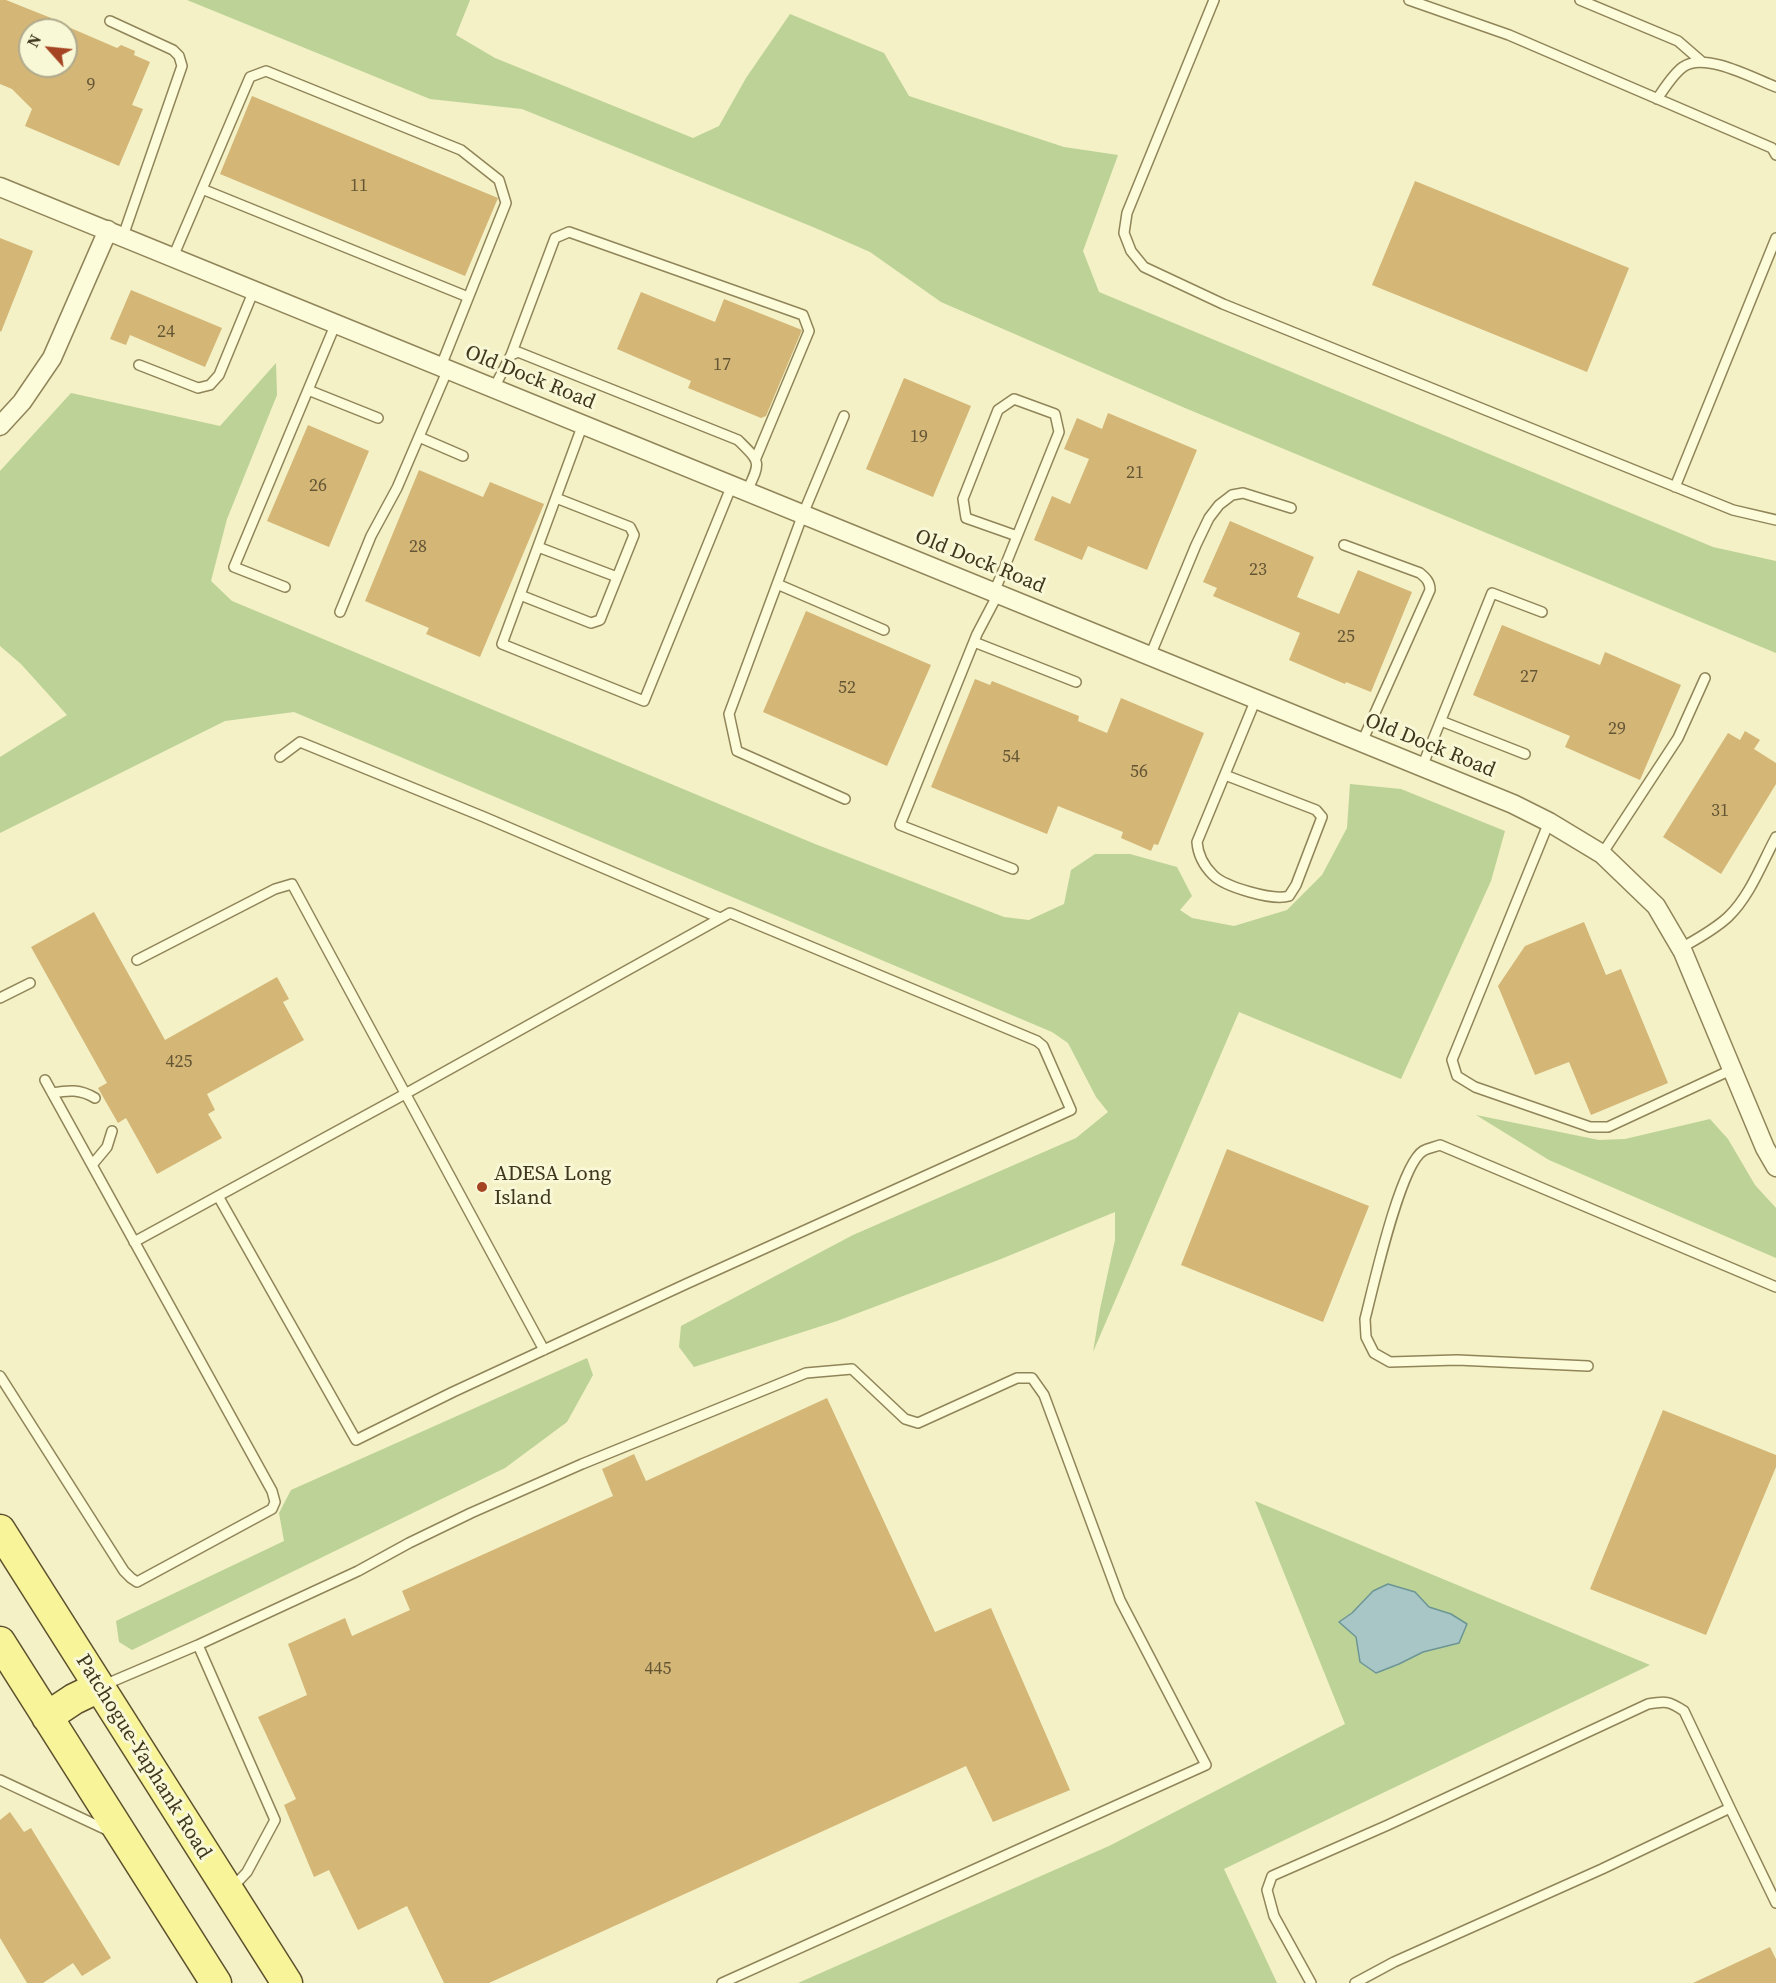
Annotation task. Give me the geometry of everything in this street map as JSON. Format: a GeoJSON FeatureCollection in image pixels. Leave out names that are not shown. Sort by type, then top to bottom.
{"type":"FeatureCollection","features":[{"type":"Feature","properties":{"kind":"main road","name":"Patchogue-Yaphank Road"},"geometry":{"type":"LineString","coordinates":[[0,1530],[287,1983]]}},
{"type":"Feature","properties":{"kind":"main road"},"geometry":{"type":"LineString","coordinates":[[0,1642],[216,1983]]}},
{"type":"Feature","properties":{"kind":"main road"},"geometry":{"type":"LineString","coordinates":[[47,1717],[74,1699],[99,1687]]}},
{"type":"Feature","properties":{"kind":"street","name":"Old Dock Road"},"geometry":{"type":"LineString","coordinates":[[0,187],[1362,742],[1512,804],[1549,822],[1602,854],[1656,906],[1681,948],[1776,1167]]}},
{"type":"Feature","properties":{"kind":"street"},"geometry":{"type":"LineString","coordinates":[[0,426],[22,402],[52,358],[116,233]]}},
{"type":"Feature","properties":{"kind":"lane"},"geometry":{"type":"LineString","coordinates":[[1214,0],[1128,213],[1124,233],[1131,250],[1144,267],[1223,304],[1732,510],[1776,520]]}},
{"type":"Feature","properties":{"kind":"lane"},"geometry":{"type":"LineString","coordinates":[[1409,0],[1509,35],[1772,148],[1776,155]]}},
{"type":"Feature","properties":{"kind":"lane"},"geometry":{"type":"LineString","coordinates":[[1580,0],[1678,41],[1701,61]]}},
{"type":"Feature","properties":{"kind":"lane"},"geometry":{"type":"LineString","coordinates":[[110,21],[172,50],[179,56],[182,66],[116,233]]}},
{"type":"Feature","properties":{"kind":"lane"},"geometry":{"type":"LineString","coordinates":[[1657,99],[1684,65],[1701,61],[1724,66],[1776,87]]}},
{"type":"Feature","properties":{"kind":"lane"},"geometry":{"type":"LineString","coordinates":[[173,257],[250,77],[266,70],[461,150],[499,180],[506,203],[468,297],[419,436],[397,488],[371,536],[340,612]]}},
{"type":"Feature","properties":{"kind":"lane"},"geometry":{"type":"LineString","coordinates":[[202,189],[468,297]]}},
{"type":"Feature","properties":{"kind":"lane"},"geometry":{"type":"LineString","coordinates":[[494,388],[511,355],[555,238],[569,232],[803,315],[809,331],[756,458],[757,469],[739,488],[644,701],[502,644],[583,424]]}},
{"type":"Feature","properties":{"kind":"lane"},"geometry":{"type":"LineString","coordinates":[[1675,486],[1776,238]]}},
{"type":"Feature","properties":{"kind":"lane"},"geometry":{"type":"LineString","coordinates":[[139,365],[198,388],[210,385],[219,375],[254,290]]}},
{"type":"Feature","properties":{"kind":"lane"},"geometry":{"type":"LineString","coordinates":[[285,587],[234,567],[336,323]]}},
{"type":"Feature","properties":{"kind":"lane"},"geometry":{"type":"LineString","coordinates":[[511,355],[518,352],[738,440],[756,458]]}},
{"type":"Feature","properties":{"kind":"lane"},"geometry":{"type":"LineString","coordinates":[[308,390],[378,418]]}},
{"type":"Feature","properties":{"kind":"lane"},"geometry":{"type":"LineString","coordinates":[[1013,869],[900,825],[996,593],[1059,432],[1055,414],[1014,399],[998,410],[963,499],[966,518],[1017,536]]}},
{"type":"Feature","properties":{"kind":"lane"},"geometry":{"type":"LineString","coordinates":[[844,416],[803,514],[729,714],[737,750],[845,799]]}},
{"type":"Feature","properties":{"kind":"lane"},"geometry":{"type":"LineString","coordinates":[[419,436],[463,456]]}},
{"type":"Feature","properties":{"kind":"lane"},"geometry":{"type":"LineString","coordinates":[[1150,656],[1196,545],[1209,518],[1219,505],[1232,495],[1243,493],[1291,508]]}},
{"type":"Feature","properties":{"kind":"lane"},"geometry":{"type":"LineString","coordinates":[[520,595],[591,623],[600,620],[634,536],[630,526],[556,498]]}},
{"type":"Feature","properties":{"kind":"lane"},"geometry":{"type":"LineString","coordinates":[[1344,545],[1420,573],[1430,585],[1430,590],[1362,742]]}},
{"type":"Feature","properties":{"kind":"lane"},"geometry":{"type":"LineString","coordinates":[[538,548],[617,577]]}},
{"type":"Feature","properties":{"kind":"lane"},"geometry":{"type":"LineString","coordinates":[[777,584],[884,630]]}},
{"type":"Feature","properties":{"kind":"lane"},"geometry":{"type":"LineString","coordinates":[[1422,767],[1492,593],[1542,612]]}},
{"type":"Feature","properties":{"kind":"lane"},"geometry":{"type":"LineString","coordinates":[[974,642],[1076,682]]}},
{"type":"Feature","properties":{"kind":"lane"},"geometry":{"type":"LineString","coordinates":[[1602,854],[1678,738],[1706,678]]}},
{"type":"Feature","properties":{"kind":"lane"},"geometry":{"type":"LineString","coordinates":[[1225,775],[1316,810],[1322,817],[1296,885],[1289,896],[1273,897],[1214,877],[1198,853],[1197,842],[1256,699]]}},
{"type":"Feature","properties":{"kind":"lane"},"geometry":{"type":"LineString","coordinates":[[1441,721],[1525,754]]}},
{"type":"Feature","properties":{"kind":"lane"},"geometry":{"type":"LineString","coordinates":[[280,757],[300,742],[484,817],[720,918]]}},
{"type":"Feature","properties":{"kind":"lane"},"geometry":{"type":"LineString","coordinates":[[1549,822],[1452,1060],[1457,1076],[1475,1087],[1590,1127],[1608,1127],[1733,1069]]}},
{"type":"Feature","properties":{"kind":"lane"},"geometry":{"type":"LineString","coordinates":[[1681,948],[1707,933],[1729,916],[1749,889],[1776,837]]}},
{"type":"Feature","properties":{"kind":"lane"},"geometry":{"type":"LineString","coordinates":[[137,960],[275,889],[291,884],[544,1350]]}},
{"type":"Feature","properties":{"kind":"lane"},"geometry":{"type":"LineString","coordinates":[[135,1242],[218,1196],[405,1095],[730,913],[1037,1041],[1043,1047],[1071,1110],[846,1210],[453,1392],[356,1440],[218,1196]]}},
{"type":"Feature","properties":{"kind":"lane"},"geometry":{"type":"LineString","coordinates":[[0,998],[30,983]]}},
{"type":"Feature","properties":{"kind":"lane"},"geometry":{"type":"LineString","coordinates":[[0,1376],[124,1571],[137,1582],[272,1509],[275,1502],[272,1491],[45,1080]]}},
{"type":"Feature","properties":{"kind":"lane"},"geometry":{"type":"LineString","coordinates":[[52,1093],[72,1089],[95,1098]]}},
{"type":"Feature","properties":{"kind":"lane"},"geometry":{"type":"LineString","coordinates":[[92,1165],[107,1147],[112,1131]]}},
{"type":"Feature","properties":{"kind":"lane"},"geometry":{"type":"LineString","coordinates":[[1588,1366],[1458,1360],[1390,1362],[1374,1353],[1366,1337],[1365,1319],[1394,1209],[1410,1166],[1422,1151],[1440,1144],[1776,1287]]}},
{"type":"Feature","properties":{"kind":"lane"},"geometry":{"type":"LineString","coordinates":[[99,1687],[198,1645],[358,1571],[471,1513],[582,1464],[806,1373],[852,1369],[905,1419],[918,1423],[1017,1378],[1032,1378],[1044,1395],[1120,1600],[1206,1765],[722,1983]]}},
{"type":"Feature","properties":{"kind":"lane"},"geometry":{"type":"LineString","coordinates":[[198,1645],[275,1820],[247,1872],[229,1892]]}},
{"type":"Feature","properties":{"kind":"lane"},"geometry":{"type":"LineString","coordinates":[[1311,1983],[1274,1916],[1267,1890],[1272,1876],[1388,1826],[1648,1704],[1671,1702],[1684,1711],[1776,1903]]}},
{"type":"Feature","properties":{"kind":"lane"},"geometry":{"type":"LineString","coordinates":[[0,1780],[123,1837]]}},
{"type":"Feature","properties":{"kind":"lane"},"geometry":{"type":"LineString","coordinates":[[1355,1983],[1394,1962],[1602,1869],[1730,1808]]}},
{"type":"Feature","properties":{"kind":"green space"},"geometry":{"type":"Polygon","coordinates":[[[187,0],[470,0],[456,35],[495,58],[693,138],[719,126],[746,78],[790,14],[884,53],[909,96],[1064,147],[1118,155],[1083,251],[1099,292],[1713,547],[1776,561],[1776,653],[1185,408],[941,302],[870,252],[813,227],[522,109],[430,99],[187,0]]]}},
{"type":"Feature","properties":{"kind":"green space"},"geometry":{"type":"Polygon","coordinates":[[[276,363],[277,395],[227,519],[211,581],[232,601],[815,844],[1004,917],[1029,920],[1064,904],[1071,870],[1095,854],[1130,854],[1177,867],[1192,896],[1180,910],[1192,918],[1234,926],[1287,910],[1322,875],[1347,828],[1350,784],[1401,789],[1505,831],[1491,881],[1401,1079],[1239,1012],[1093,1352],[1115,1240],[1115,1212],[1001,1259],[837,1321],[694,1367],[679,1347],[681,1326],[853,1235],[1076,1138],[1108,1112],[1096,1097],[1068,1043],[1052,1032],[294,712],[225,721],[0,833],[0,757],[67,715],[21,664],[0,646],[0,471],[71,393],[220,426],[276,363]]]}},
{"type":"Feature","properties":{"kind":"green space"},"geometry":{"type":"Polygon","coordinates":[[[1476,1115],[1599,1140],[1625,1139],[1710,1119],[1728,1139],[1755,1185],[1776,1208],[1776,1258],[1549,1160],[1476,1115]]]}},
{"type":"Feature","properties":{"kind":"green space"},"geometry":{"type":"Polygon","coordinates":[[[587,1358],[593,1375],[567,1422],[505,1468],[132,1650],[119,1642],[116,1621],[284,1541],[279,1513],[291,1490],[587,1358]]]}},
{"type":"Feature","properties":{"kind":"green space"},"geometry":{"type":"Polygon","coordinates":[[[1255,1501],[1650,1665],[1224,1869],[1277,1983],[798,1983],[1109,1846],[1345,1724],[1255,1501]],[[1402,1589],[1373,1591],[1340,1622],[1356,1636],[1360,1662],[1376,1673],[1423,1652],[1458,1643],[1451,1614],[1429,1607],[1415,1592],[1402,1589]]]}},
{"type":"Feature","properties":{"kind":"water"},"geometry":{"type":"Polygon","coordinates":[[[1388,1584],[1415,1592],[1429,1607],[1451,1614],[1467,1624],[1459,1643],[1423,1652],[1376,1673],[1360,1662],[1356,1637],[1339,1622],[1352,1613],[1373,1591],[1388,1584]]]}},
{"type":"Feature","properties":{"kind":"building"},"geometry":{"type":"Polygon","coordinates":[[[0,0],[6,0],[51,18],[18,18],[18,78],[78,78],[78,31],[117,48],[121,45],[135,51],[134,55],[150,62],[132,105],[143,109],[119,166],[25,126],[32,109],[12,89],[0,84],[0,0]]]}},
{"type":"Feature","properties":{"kind":"building"},"geometry":{"type":"Polygon","coordinates":[[[252,96],[498,198],[465,276],[220,174],[252,96]]]}},
{"type":"Feature","properties":{"kind":"building"},"geometry":{"type":"Polygon","coordinates":[[[1415,181],[1629,268],[1587,372],[1372,285],[1415,181]]]}},
{"type":"Feature","properties":{"kind":"building"},"geometry":{"type":"Polygon","coordinates":[[[0,238],[33,251],[1,332],[0,331],[0,238]]]}},
{"type":"Feature","properties":{"kind":"building"},"geometry":{"type":"Polygon","coordinates":[[[131,290],[222,328],[205,367],[130,335],[126,345],[110,339],[131,290]]]}},
{"type":"Feature","properties":{"kind":"building"},"geometry":{"type":"Polygon","coordinates":[[[641,292],[715,322],[724,299],[802,330],[766,416],[761,418],[688,388],[691,381],[617,349],[641,292]]]}},
{"type":"Feature","properties":{"kind":"building"},"geometry":{"type":"Polygon","coordinates":[[[904,378],[971,406],[933,497],[866,469],[904,378]]]}},
{"type":"Feature","properties":{"kind":"building"},"geometry":{"type":"Polygon","coordinates":[[[1108,413],[1197,450],[1147,570],[1088,546],[1082,560],[1034,540],[1052,496],[1070,504],[1089,459],[1064,449],[1077,418],[1102,429],[1108,413]]]}},
{"type":"Feature","properties":{"kind":"building"},"geometry":{"type":"Polygon","coordinates":[[[308,425],[369,451],[329,547],[267,521],[308,425]]]}},
{"type":"Feature","properties":{"kind":"building"},"geometry":{"type":"Polygon","coordinates":[[[419,470],[483,497],[490,482],[544,504],[480,657],[426,634],[429,628],[365,601],[419,470]]]}},
{"type":"Feature","properties":{"kind":"building"},"geometry":{"type":"Polygon","coordinates":[[[1230,521],[1314,557],[1297,597],[1339,614],[1358,570],[1412,592],[1371,692],[1346,682],[1345,684],[1289,660],[1300,633],[1213,596],[1217,588],[1203,582],[1230,521]]]}},
{"type":"Feature","properties":{"kind":"building"},"geometry":{"type":"Polygon","coordinates":[[[806,611],[931,665],[887,766],[763,712],[806,611]]]}},
{"type":"Feature","properties":{"kind":"building"},"geometry":{"type":"Polygon","coordinates":[[[1502,625],[1600,665],[1605,652],[1681,685],[1640,780],[1565,747],[1570,736],[1473,695],[1502,625]]]}},
{"type":"Feature","properties":{"kind":"building"},"geometry":{"type":"Polygon","coordinates":[[[975,679],[990,685],[992,681],[1079,716],[1078,721],[1107,733],[1121,698],[1204,733],[1158,845],[1154,844],[1151,851],[1121,838],[1123,832],[1058,806],[1047,834],[931,787],[975,679]]]}},
{"type":"Feature","properties":{"kind":"building"},"geometry":{"type":"Polygon","coordinates":[[[1745,731],[1760,740],[1754,749],[1776,763],[1776,784],[1721,874],[1663,837],[1728,733],[1740,740],[1745,731]]]}},
{"type":"Feature","properties":{"kind":"building"},"geometry":{"type":"Polygon","coordinates":[[[94,912],[165,1040],[277,977],[289,999],[283,1002],[304,1040],[207,1094],[215,1110],[208,1114],[222,1138],[157,1174],[126,1118],[118,1123],[98,1088],[107,1083],[31,947],[94,912]]]}},
{"type":"Feature","properties":{"kind":"building"},"geometry":{"type":"Polygon","coordinates":[[[1584,922],[1606,975],[1621,969],[1668,1083],[1591,1115],[1569,1062],[1535,1075],[1498,986],[1525,946],[1584,922]]]}},
{"type":"Feature","properties":{"kind":"building"},"geometry":{"type":"Polygon","coordinates":[[[1227,1149],[1369,1206],[1323,1322],[1181,1265],[1227,1149]]]}},
{"type":"Feature","properties":{"kind":"building"},"geometry":{"type":"Polygon","coordinates":[[[827,1398],[935,1632],[991,1608],[1070,1790],[993,1822],[966,1766],[489,1983],[444,1983],[407,1906],[358,1930],[329,1870],[314,1877],[284,1805],[296,1799],[258,1717],[307,1695],[288,1644],[345,1618],[352,1636],[410,1610],[402,1591],[613,1496],[602,1469],[634,1454],[646,1481],[827,1398]]]}},
{"type":"Feature","properties":{"kind":"building"},"geometry":{"type":"Polygon","coordinates":[[[1663,1410],[1776,1455],[1776,1467],[1706,1635],[1590,1589],[1663,1410]]]}},
{"type":"Feature","properties":{"kind":"building"},"geometry":{"type":"Polygon","coordinates":[[[10,1812],[24,1832],[31,1828],[111,1958],[82,1976],[73,1963],[43,1983],[27,1983],[0,1938],[0,1820],[10,1812]]]}},
{"type":"Feature","properties":{"kind":"building"},"geometry":{"type":"Polygon","coordinates":[[[1770,1947],[1776,1959],[1776,1983],[1693,1983],[1770,1947]]]}},
{"type":"Feature","properties":{"kind":"place","name":"ADESA Long Island"},"geometry":{"type":"Point","coordinates":[482,1187]}}]}
